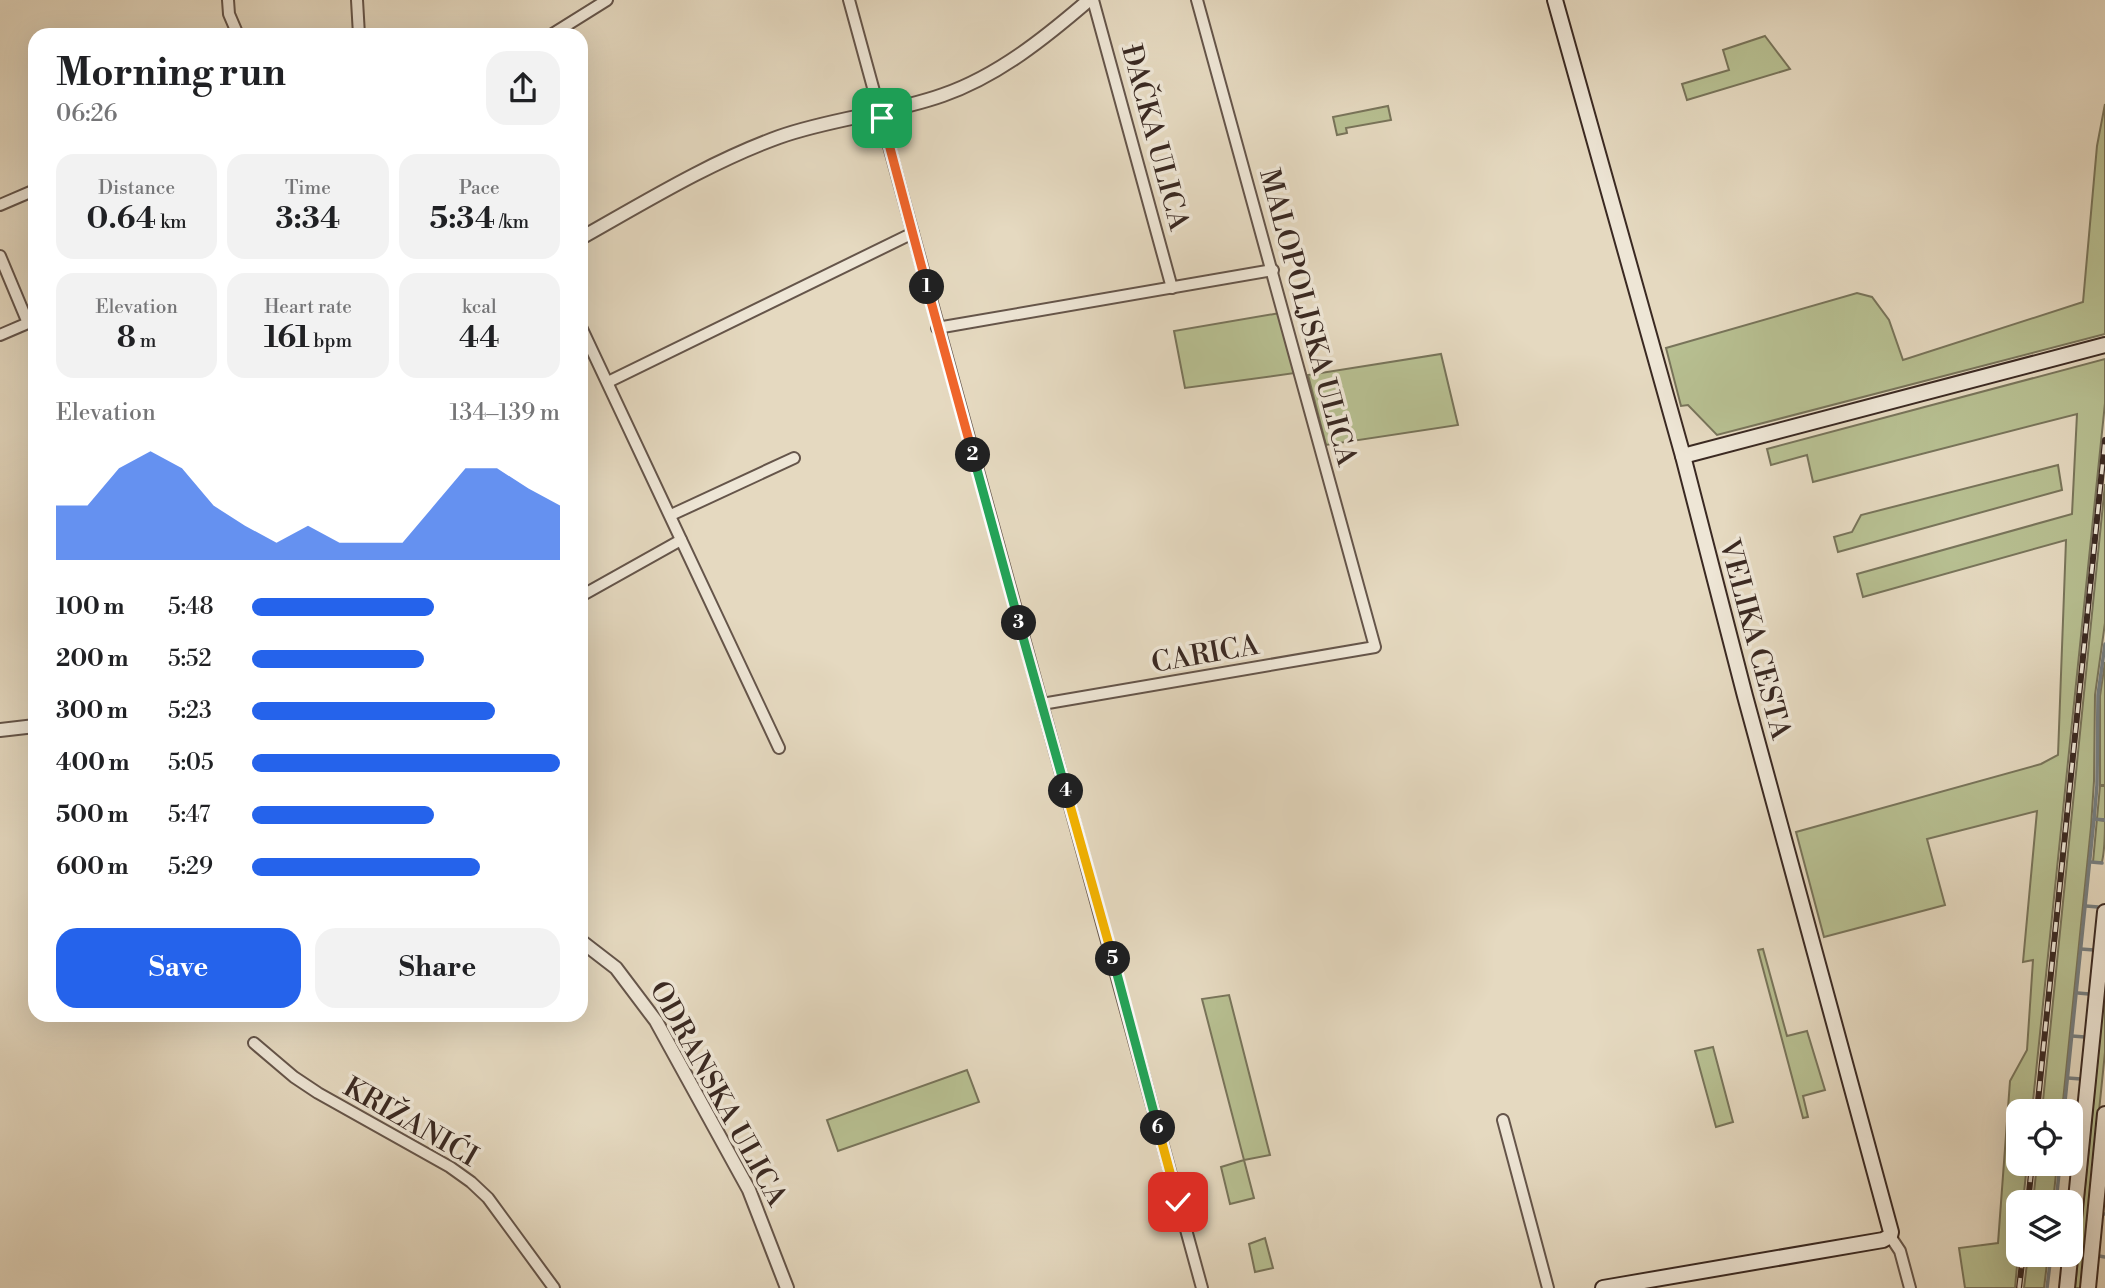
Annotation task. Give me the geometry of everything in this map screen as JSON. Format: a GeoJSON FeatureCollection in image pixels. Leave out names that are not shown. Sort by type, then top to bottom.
{"type":"FeatureCollection","features":[{"type":"Feature","properties":{"kind":"main road","name":"VELIKA CESTA"},"geometry":{"type":"LineString","coordinates":[[1555,0],[1683,456],[1745,696],[1889,1219],[1890,1236]]}},
{"type":"Feature","properties":{"kind":"main road"},"geometry":{"type":"LineString","coordinates":[[1683,456],[2105,345]]}},
{"type":"Feature","properties":{"kind":"main road"},"geometry":{"type":"LineString","coordinates":[[2067,1288],[2105,912]]}},
{"type":"Feature","properties":{"kind":"main road"},"geometry":{"type":"LineString","coordinates":[[2088,1288],[2105,1114]]}},
{"type":"Feature","properties":{"kind":"main road"},"geometry":{"type":"LineString","coordinates":[[1603,1288],[1883,1240],[1890,1236]]}},
{"type":"Feature","properties":{"kind":"street"},"geometry":{"type":"LineString","coordinates":[[228,0],[229,14],[235,28]]}},
{"type":"Feature","properties":{"kind":"street"},"geometry":{"type":"LineString","coordinates":[[357,0],[359,28]]}},
{"type":"Feature","properties":{"kind":"street"},"geometry":{"type":"LineString","coordinates":[[562,28],[607,0]]}},
{"type":"Feature","properties":{"kind":"street"},"geometry":{"type":"LineString","coordinates":[[849,0],[1202,1288]]}},
{"type":"Feature","properties":{"kind":"street","name":"ĐAČKA ULICA"},"geometry":{"type":"LineString","coordinates":[[588,234],[744,151],[782,136],[945,95],[992,72],[1091,0],[1172,288]]}},
{"type":"Feature","properties":{"kind":"street","name":"MALOPOLJSKA ULICA"},"geometry":{"type":"LineString","coordinates":[[1197,0],[1374,647]]}},
{"type":"Feature","properties":{"kind":"street"},"geometry":{"type":"LineString","coordinates":[[0,205],[28,193]]}},
{"type":"Feature","properties":{"kind":"street"},"geometry":{"type":"LineString","coordinates":[[608,382],[913,233]]}},
{"type":"Feature","properties":{"kind":"street"},"geometry":{"type":"LineString","coordinates":[[0,256],[28,315]]}},
{"type":"Feature","properties":{"kind":"street"},"geometry":{"type":"LineString","coordinates":[[937,328],[1273,270]]}},
{"type":"Feature","properties":{"kind":"street"},"geometry":{"type":"LineString","coordinates":[[0,335],[28,322]]}},
{"type":"Feature","properties":{"kind":"street"},"geometry":{"type":"LineString","coordinates":[[588,341],[779,748]]}},
{"type":"Feature","properties":{"kind":"street"},"geometry":{"type":"LineString","coordinates":[[671,515],[794,458]]}},
{"type":"Feature","properties":{"kind":"street"},"geometry":{"type":"LineString","coordinates":[[588,592],[681,540]]}},
{"type":"Feature","properties":{"kind":"street","name":"CARICA"},"geometry":{"type":"LineString","coordinates":[[1042,704],[1374,647]]}},
{"type":"Feature","properties":{"kind":"street"},"geometry":{"type":"LineString","coordinates":[[0,730],[28,727]]}},
{"type":"Feature","properties":{"kind":"street","name":"ODRANSKA ULICA"},"geometry":{"type":"LineString","coordinates":[[588,946],[616,968],[656,1021],[749,1190],[788,1288]]}},
{"type":"Feature","properties":{"kind":"street","name":"KRIŽANIĆI"},"geometry":{"type":"LineString","coordinates":[[254,1043],[294,1077],[318,1093],[450,1167],[471,1182],[488,1198],[554,1288]]}},
{"type":"Feature","properties":{"kind":"street"},"geometry":{"type":"LineString","coordinates":[[1503,1120],[1548,1288]]}},
{"type":"Feature","properties":{"kind":"street","name":"VELIKA CESTA"},"geometry":{"type":"LineString","coordinates":[[1890,1236],[1900,1251],[1910,1288]]}},
{"type":"Feature","properties":{"kind":"green space"},"geometry":{"type":"Polygon","coordinates":[[[1765,36],[1790,69],[1687,100],[1682,84],[1729,70],[1723,50],[1765,36]]]}},
{"type":"Feature","properties":{"kind":"green space"},"geometry":{"type":"Polygon","coordinates":[[[2105,104],[2105,334],[1717,435],[1688,405],[1681,406],[1666,348],[1857,293],[1872,297],[1889,320],[1903,360],[2083,302],[2097,146],[2105,104]]]}},
{"type":"Feature","properties":{"kind":"green space"},"geometry":{"type":"Polygon","coordinates":[[[1388,106],[1391,120],[1346,128],[1347,133],[1337,135],[1333,117],[1388,106]]]}},
{"type":"Feature","properties":{"kind":"green space"},"geometry":{"type":"Polygon","coordinates":[[[1280,313],[1295,373],[1185,388],[1174,331],[1280,313]]]}},
{"type":"Feature","properties":{"kind":"green space"},"geometry":{"type":"Polygon","coordinates":[[[1441,354],[1458,425],[1326,445],[1308,375],[1441,354]]]}},
{"type":"Feature","properties":{"kind":"green space"},"geometry":{"type":"Polygon","coordinates":[[[2105,359],[2105,403],[2033,1099],[2009,1099],[2010,1081],[2027,1050],[2033,960],[2023,962],[2037,811],[1927,839],[1945,905],[1824,937],[1796,832],[2041,764],[2058,755],[2066,540],[1863,597],[1857,574],[2072,514],[2077,414],[1813,482],[1807,455],[1771,465],[1767,449],[2105,359]]]}},
{"type":"Feature","properties":{"kind":"green space"},"geometry":{"type":"Polygon","coordinates":[[[2058,465],[2062,490],[1838,552],[1834,537],[1852,532],[1861,515],[2058,465]]]}},
{"type":"Feature","properties":{"kind":"green space"},"geometry":{"type":"Polygon","coordinates":[[[2105,484],[2105,623],[2095,695],[2091,827],[2063,1099],[2043,1099],[2105,484]]]}},
{"type":"Feature","properties":{"kind":"green space"},"geometry":{"type":"Polygon","coordinates":[[[2105,662],[2105,785],[2100,785],[2100,696],[2105,662]]]}},
{"type":"Feature","properties":{"kind":"green space"},"geometry":{"type":"Polygon","coordinates":[[[2100,786],[2105,786],[2105,819],[2099,820],[2105,821],[2104,847],[2102,862],[2093,862],[2100,786]]]}},
{"type":"Feature","properties":{"kind":"green space"},"geometry":{"type":"Polygon","coordinates":[[[1763,949],[1787,1036],[1807,1031],[1825,1090],[1803,1096],[1808,1117],[1803,1118],[1758,950],[1763,949]]]}},
{"type":"Feature","properties":{"kind":"green space"},"geometry":{"type":"Polygon","coordinates":[[[2105,984],[2105,1052],[2081,1288],[2075,1288],[2077,1267],[2083,1267],[2083,1207],[2105,984]]]}},
{"type":"Feature","properties":{"kind":"green space"},"geometry":{"type":"Polygon","coordinates":[[[1229,995],[1270,1155],[1244,1160],[1202,999],[1229,995]]]}},
{"type":"Feature","properties":{"kind":"green space"},"geometry":{"type":"Polygon","coordinates":[[[1713,1047],[1733,1122],[1716,1127],[1695,1051],[1713,1047]]]}},
{"type":"Feature","properties":{"kind":"green space"},"geometry":{"type":"Polygon","coordinates":[[[967,1070],[979,1102],[838,1151],[827,1120],[967,1070]]]}},
{"type":"Feature","properties":{"kind":"green space"},"geometry":{"type":"Polygon","coordinates":[[[2006,1135],[2006,1176],[2026,1176],[2024,1190],[2006,1190],[2006,1267],[2017,1267],[2015,1288],[1965,1288],[1959,1248],[1998,1243],[2006,1135]]]}},
{"type":"Feature","properties":{"kind":"green space"},"geometry":{"type":"Polygon","coordinates":[[[1244,1160],[1254,1198],[1230,1204],[1221,1167],[1244,1160]]]}},
{"type":"Feature","properties":{"kind":"green space"},"geometry":{"type":"Polygon","coordinates":[[[2036,1176],[2056,1176],[2054,1190],[2034,1190],[2036,1176]]]}},
{"type":"Feature","properties":{"kind":"green space"},"geometry":{"type":"Polygon","coordinates":[[[1265,1238],[1273,1268],[1255,1272],[1249,1244],[1265,1238]]]}},
{"type":"Feature","properties":{"kind":"green space"},"geometry":{"type":"Polygon","coordinates":[[[2027,1267],[2047,1267],[2044,1288],[2024,1288],[2027,1267]]]}},
{"type":"Feature","properties":{"kind":"waterway"},"geometry":{"type":"LineString","coordinates":[[2065,1099],[2097,785],[2098,695],[2105,644]]}},
{"type":"Feature","properties":{"kind":"waterway"},"geometry":{"type":"LineString","coordinates":[[2094,819],[2105,820]]}},
{"type":"Feature","properties":{"kind":"waterway"},"geometry":{"type":"LineString","coordinates":[[2091,862],[2102,863]]}},
{"type":"Feature","properties":{"kind":"waterway"},"geometry":{"type":"LineString","coordinates":[[2086,906],[2098,907]]}},
{"type":"Feature","properties":{"kind":"waterway"},"geometry":{"type":"LineString","coordinates":[[2081,949],[2094,950]]}},
{"type":"Feature","properties":{"kind":"waterway"},"geometry":{"type":"LineString","coordinates":[[2078,993],[2089,994]]}},
{"type":"Feature","properties":{"kind":"waterway"},"geometry":{"type":"LineString","coordinates":[[2072,1036],[2085,1037]]}},
{"type":"Feature","properties":{"kind":"waterway"},"geometry":{"type":"LineString","coordinates":[[2068,1078],[2081,1079]]}},
{"type":"Feature","properties":{"kind":"waterway"},"geometry":{"type":"LineString","coordinates":[[2057,1190],[2059,1176]]}},
{"type":"Feature","properties":{"kind":"waterway"},"geometry":{"type":"LineString","coordinates":[[2099,1256],[2105,1257]]}},
{"type":"Feature","properties":{"kind":"waterway"},"geometry":{"type":"LineString","coordinates":[[2047,1288],[2050,1267]]}},
{"type":"Feature","properties":{"kind":"railway"},"geometry":{"type":"LineString","coordinates":[[2038,1099],[2105,440]]}},
{"type":"Feature","properties":{"kind":"railway"},"geometry":{"type":"LineString","coordinates":[[2029,1190],[2031,1176]]}},
{"type":"Feature","properties":{"kind":"railway"},"geometry":{"type":"LineString","coordinates":[[2019,1288],[2022,1267]]}},
{"type":"Feature","properties":{"kind":"route"},"geometry":{"type":"LineString","coordinates":[[882,118],[937,328],[1083,849],[1178,1202]]}}]}
